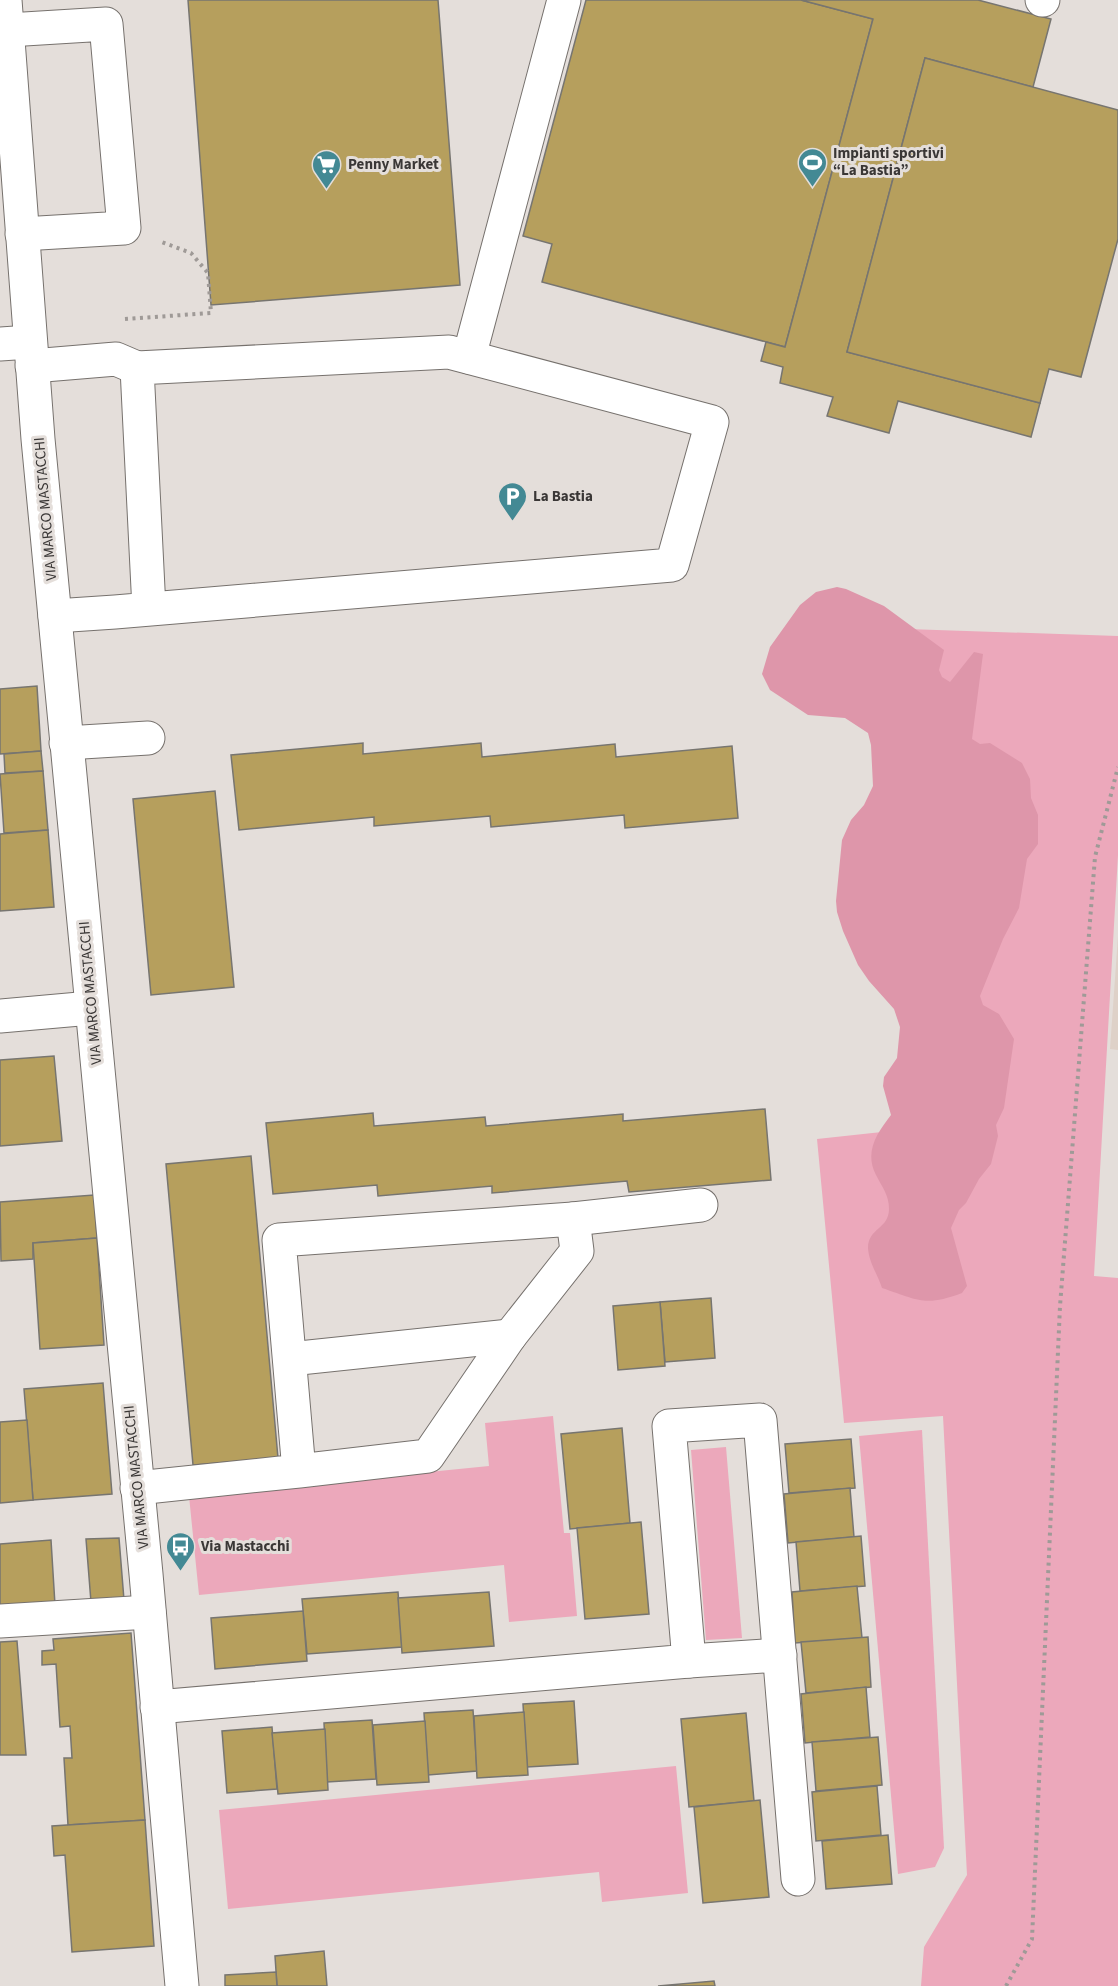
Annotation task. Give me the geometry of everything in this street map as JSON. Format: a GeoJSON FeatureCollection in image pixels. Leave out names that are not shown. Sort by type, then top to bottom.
{"type":"FeatureCollection","features":[{"type":"Feature","properties":{"kind":"street"},"geometry":{"type":"LineString","coordinates":[[469,357],[564,0]]}},
{"type":"Feature","properties":{"kind":"street"},"geometry":{"type":"LineString","coordinates":[[7,15],[106,24],[124,228],[22,234]]}},
{"type":"Feature","properties":{"kind":"street","name":"VIA MARCO MASTACCHI"},"geometry":{"type":"LineString","coordinates":[[7,15],[22,234],[21,351],[54,616],[149,1612],[182,1986]]}},
{"type":"Feature","properties":{"kind":"street"},"geometry":{"type":"LineString","coordinates":[[21,351],[116,359],[137,369],[449,352],[712,422],[672,565],[54,616]]}},
{"type":"Feature","properties":{"kind":"street"},"geometry":{"type":"LineString","coordinates":[[137,369],[149,609]]}},
{"type":"Feature","properties":{"kind":"street"},"geometry":{"type":"LineString","coordinates":[[66,743],[148,738]]}},
{"type":"Feature","properties":{"kind":"street"},"geometry":{"type":"LineString","coordinates":[[0,1016],[91,1008]]}},
{"type":"Feature","properties":{"kind":"street"},"geometry":{"type":"LineString","coordinates":[[299,1471],[279,1240],[573,1219],[701,1205]]}},
{"type":"Feature","properties":{"kind":"street"},"geometry":{"type":"LineString","coordinates":[[137,1488],[428,1456],[510,1336],[578,1251],[573,1219]]}},
{"type":"Feature","properties":{"kind":"street"},"geometry":{"type":"LineString","coordinates":[[290,1359],[510,1336]]}},
{"type":"Feature","properties":{"kind":"street"},"geometry":{"type":"LineString","coordinates":[[689,1662],[669,1426],[760,1420],[798,1879]]}},
{"type":"Feature","properties":{"kind":"street"},"geometry":{"type":"LineString","coordinates":[[0,1621],[149,1612]]}},
{"type":"Feature","properties":{"kind":"street"},"geometry":{"type":"LineString","coordinates":[[157,1707],[780,1655]]}},
{"type":"Feature","properties":{"kind":"path"},"geometry":{"type":"LineString","coordinates":[[123,326],[122,319],[211,313],[208,273],[191,253],[124,228]]}},
{"type":"Feature","properties":{"kind":"path"},"geometry":{"type":"LineString","coordinates":[[1006,1986],[1032,1939],[1060,1306],[1095,857],[1118,767]]}},
{"type":"Feature","properties":{"kind":"shaded area"},"geometry":{"type":"Polygon","coordinates":[[[837,587],[884,606],[944,650],[939,670],[942,677],[950,682],[974,652],[983,654],[972,739],[980,744],[990,743],[1022,763],[1030,779],[1031,798],[1038,815],[1038,844],[1027,859],[1019,908],[1003,939],[980,996],[983,1005],[999,1014],[1014,1039],[1004,1108],[996,1125],[998,1136],[991,1164],[959,1210],[951,1228],[967,1286],[962,1293],[939,1300],[913,1299],[882,1288],[868,1248],[871,1236],[888,1216],[888,1199],[876,1175],[871,1158],[877,1136],[891,1115],[883,1086],[884,1077],[897,1058],[900,1027],[894,1009],[858,965],[843,931],[836,901],[842,840],[851,820],[864,805],[873,786],[871,745],[868,733],[845,718],[808,715],[770,690],[762,674],[770,647],[800,605],[816,592],[837,587]]]}},
{"type":"Feature","properties":{"kind":"shaded area"},"geometry":{"type":"Polygon","coordinates":[[[907,629],[1118,636],[1118,855],[1094,1276],[1118,1278],[1118,1986],[921,1986],[924,1947],[967,1875],[943,1416],[844,1423],[817,1139],[928,1127],[907,629]]]}},
{"type":"Feature","properties":{"kind":"shaded area"},"geometry":{"type":"Polygon","coordinates":[[[1118,936],[1118,1050],[1110,1049],[1118,936]]]}},
{"type":"Feature","properties":{"kind":"shaded area"},"geometry":{"type":"Polygon","coordinates":[[[553,1416],[564,1533],[570,1533],[577,1616],[509,1622],[504,1565],[199,1595],[189,1496],[489,1466],[485,1423],[553,1416]]]}},
{"type":"Feature","properties":{"kind":"shaded area"},"geometry":{"type":"Polygon","coordinates":[[[922,1430],[944,1848],[935,1867],[898,1874],[859,1436],[922,1430]]]}},
{"type":"Feature","properties":{"kind":"shaded area"},"geometry":{"type":"Polygon","coordinates":[[[726,1447],[742,1638],[706,1640],[691,1450],[726,1447]]]}},
{"type":"Feature","properties":{"kind":"shaded area"},"geometry":{"type":"Polygon","coordinates":[[[676,1766],[688,1893],[602,1902],[599,1872],[228,1909],[219,1810],[676,1766]]]}},
{"type":"Feature","properties":{"kind":"building","name":"Penny Market"},"geometry":{"type":"Polygon","coordinates":[[[188,0],[438,0],[460,285],[211,305],[188,0]]]}},
{"type":"Feature","properties":{"kind":"building"},"geometry":{"type":"Polygon","coordinates":[[[586,0],[801,0],[873,19],[785,347],[542,282],[552,244],[523,236],[586,0]]]}},
{"type":"Feature","properties":{"kind":"building"},"geometry":{"type":"Polygon","coordinates":[[[801,0],[978,0],[1051,19],[1033,87],[925,58],[847,352],[1040,403],[1031,437],[898,401],[889,433],[827,416],[833,397],[780,383],[783,367],[761,361],[766,342],[785,347],[873,19],[801,0]]]}},
{"type":"Feature","properties":{"kind":"building"},"geometry":{"type":"Polygon","coordinates":[[[925,58],[1118,110],[1118,239],[1081,377],[1049,369],[1040,403],[847,352],[925,58]]]}},
{"type":"Feature","properties":{"kind":"building"},"geometry":{"type":"Polygon","coordinates":[[[37,686],[41,751],[0,754],[0,689],[37,686]]]}},
{"type":"Feature","properties":{"kind":"building"},"geometry":{"type":"Polygon","coordinates":[[[363,743],[363,754],[481,743],[482,757],[615,744],[616,757],[732,746],[738,818],[625,828],[624,815],[491,827],[490,816],[374,826],[374,817],[239,830],[231,755],[363,743]]]}},
{"type":"Feature","properties":{"kind":"building"},"geometry":{"type":"Polygon","coordinates":[[[41,751],[43,771],[5,773],[4,754],[41,751]]]}},
{"type":"Feature","properties":{"kind":"building"},"geometry":{"type":"Polygon","coordinates":[[[43,771],[48,830],[4,833],[0,774],[43,771]]]}},
{"type":"Feature","properties":{"kind":"building"},"geometry":{"type":"Polygon","coordinates":[[[215,791],[234,987],[151,995],[133,799],[215,791]]]}},
{"type":"Feature","properties":{"kind":"building"},"geometry":{"type":"Polygon","coordinates":[[[48,830],[54,907],[0,911],[0,834],[48,830]]]}},
{"type":"Feature","properties":{"kind":"building"},"geometry":{"type":"Polygon","coordinates":[[[54,1056],[62,1141],[0,1146],[0,1060],[54,1056]]]}},
{"type":"Feature","properties":{"kind":"building"},"geometry":{"type":"Polygon","coordinates":[[[765,1109],[771,1180],[629,1192],[627,1181],[492,1193],[492,1186],[378,1196],[377,1185],[273,1194],[266,1123],[373,1113],[374,1126],[485,1117],[486,1126],[623,1114],[623,1121],[765,1109]]]}},
{"type":"Feature","properties":{"kind":"building"},"geometry":{"type":"Polygon","coordinates":[[[251,1156],[278,1458],[193,1465],[166,1164],[251,1156]]]}},
{"type":"Feature","properties":{"kind":"building"},"geometry":{"type":"Polygon","coordinates":[[[94,1195],[97,1238],[33,1243],[33,1259],[1,1261],[0,1202],[94,1195]]]}},
{"type":"Feature","properties":{"kind":"building"},"geometry":{"type":"Polygon","coordinates":[[[97,1238],[104,1345],[40,1349],[33,1243],[97,1238]]]}},
{"type":"Feature","properties":{"kind":"building"},"geometry":{"type":"Polygon","coordinates":[[[711,1298],[715,1358],[665,1362],[660,1302],[711,1298]]]}},
{"type":"Feature","properties":{"kind":"building"},"geometry":{"type":"Polygon","coordinates":[[[660,1302],[665,1366],[618,1370],[613,1306],[660,1302]]]}},
{"type":"Feature","properties":{"kind":"building"},"geometry":{"type":"Polygon","coordinates":[[[103,1383],[112,1494],[33,1500],[24,1389],[103,1383]]]}},
{"type":"Feature","properties":{"kind":"building"},"geometry":{"type":"Polygon","coordinates":[[[27,1420],[33,1500],[0,1503],[0,1422],[27,1420]]]}},
{"type":"Feature","properties":{"kind":"building"},"geometry":{"type":"Polygon","coordinates":[[[622,1428],[630,1523],[570,1529],[561,1434],[622,1428]]]}},
{"type":"Feature","properties":{"kind":"building"},"geometry":{"type":"Polygon","coordinates":[[[851,1439],[855,1488],[789,1493],[785,1444],[851,1439]]]}},
{"type":"Feature","properties":{"kind":"building"},"geometry":{"type":"Polygon","coordinates":[[[850,1488],[854,1537],[788,1543],[784,1494],[850,1488]]]}},
{"type":"Feature","properties":{"kind":"building"},"geometry":{"type":"Polygon","coordinates":[[[641,1522],[649,1614],[585,1619],[577,1528],[641,1522]]]}},
{"type":"Feature","properties":{"kind":"building"},"geometry":{"type":"Polygon","coordinates":[[[861,1536],[865,1586],[800,1591],[796,1542],[861,1536]]]}},
{"type":"Feature","properties":{"kind":"building"},"geometry":{"type":"Polygon","coordinates":[[[119,1538],[124,1600],[91,1602],[86,1539],[119,1538]]]}},
{"type":"Feature","properties":{"kind":"building"},"geometry":{"type":"Polygon","coordinates":[[[51,1540],[55,1605],[0,1609],[0,1544],[51,1540]]]}},
{"type":"Feature","properties":{"kind":"building"},"geometry":{"type":"Polygon","coordinates":[[[857,1586],[862,1638],[795,1643],[792,1592],[857,1586]]]}},
{"type":"Feature","properties":{"kind":"building"},"geometry":{"type":"Polygon","coordinates":[[[398,1592],[402,1647],[307,1654],[302,1599],[398,1592]]]}},
{"type":"Feature","properties":{"kind":"building"},"geometry":{"type":"Polygon","coordinates":[[[489,1592],[494,1646],[402,1653],[398,1598],[489,1592]]]}},
{"type":"Feature","properties":{"kind":"building"},"geometry":{"type":"Polygon","coordinates":[[[303,1611],[307,1661],[215,1669],[211,1618],[303,1611]]]}},
{"type":"Feature","properties":{"kind":"building"},"geometry":{"type":"Polygon","coordinates":[[[131,1633],[145,1820],[68,1825],[64,1758],[72,1758],[70,1726],[60,1727],[56,1664],[42,1665],[42,1651],[54,1650],[53,1639],[131,1633]]]}},
{"type":"Feature","properties":{"kind":"building"},"geometry":{"type":"Polygon","coordinates":[[[868,1637],[871,1687],[806,1693],[801,1642],[868,1637]]]}},
{"type":"Feature","properties":{"kind":"building"},"geometry":{"type":"Polygon","coordinates":[[[17,1641],[26,1755],[0,1755],[0,1642],[17,1641]]]}},
{"type":"Feature","properties":{"kind":"building"},"geometry":{"type":"Polygon","coordinates":[[[866,1687],[870,1737],[805,1743],[801,1694],[866,1687]]]}},
{"type":"Feature","properties":{"kind":"building"},"geometry":{"type":"Polygon","coordinates":[[[574,1701],[578,1764],[527,1767],[523,1704],[574,1701]]]}},
{"type":"Feature","properties":{"kind":"building"},"geometry":{"type":"Polygon","coordinates":[[[473,1710],[477,1771],[428,1775],[424,1713],[473,1710]]]}},
{"type":"Feature","properties":{"kind":"building"},"geometry":{"type":"Polygon","coordinates":[[[524,1712],[528,1775],[477,1778],[474,1716],[524,1712]]]}},
{"type":"Feature","properties":{"kind":"building"},"geometry":{"type":"Polygon","coordinates":[[[746,1713],[754,1801],[689,1807],[681,1719],[746,1713]]]}},
{"type":"Feature","properties":{"kind":"building"},"geometry":{"type":"Polygon","coordinates":[[[372,1720],[376,1779],[327,1782],[324,1723],[372,1720]]]}},
{"type":"Feature","properties":{"kind":"building"},"geometry":{"type":"Polygon","coordinates":[[[425,1721],[429,1782],[377,1785],[373,1725],[425,1721]]]}},
{"type":"Feature","properties":{"kind":"building"},"geometry":{"type":"Polygon","coordinates":[[[272,1727],[277,1789],[227,1793],[222,1731],[272,1727]]]}},
{"type":"Feature","properties":{"kind":"building"},"geometry":{"type":"Polygon","coordinates":[[[325,1729],[328,1790],[278,1794],[272,1733],[325,1729]]]}},
{"type":"Feature","properties":{"kind":"building"},"geometry":{"type":"Polygon","coordinates":[[[878,1737],[882,1785],[816,1791],[812,1742],[878,1737]]]}},
{"type":"Feature","properties":{"kind":"building"},"geometry":{"type":"Polygon","coordinates":[[[877,1786],[881,1835],[816,1841],[812,1792],[877,1786]]]}},
{"type":"Feature","properties":{"kind":"building"},"geometry":{"type":"Polygon","coordinates":[[[760,1800],[769,1897],[703,1903],[694,1807],[760,1800]]]}},
{"type":"Feature","properties":{"kind":"building"},"geometry":{"type":"Polygon","coordinates":[[[145,1820],[154,1946],[72,1952],[65,1855],[54,1856],[52,1826],[145,1820]]]}},
{"type":"Feature","properties":{"kind":"building"},"geometry":{"type":"Polygon","coordinates":[[[888,1835],[892,1884],[826,1889],[822,1841],[888,1835]]]}},
{"type":"Feature","properties":{"kind":"building"},"geometry":{"type":"Polygon","coordinates":[[[324,1951],[327,1986],[277,1986],[275,1956],[324,1951]]]}},
{"type":"Feature","properties":{"kind":"building"},"geometry":{"type":"Polygon","coordinates":[[[276,1972],[277,1986],[225,1986],[225,1975],[276,1972]]]}},
{"type":"Feature","properties":{"kind":"building"},"geometry":{"type":"Polygon","coordinates":[[[714,1981],[715,1986],[658,1986],[714,1981]]]}},
{"type":"Feature","properties":{"kind":"place","name":"Impianti sportivi “La Bastia”"},"geometry":{"type":"Point","coordinates":[812,188]}},
{"type":"Feature","properties":{"kind":"place","name":"Penny Market"},"geometry":{"type":"Point","coordinates":[327,190]}},
{"type":"Feature","properties":{"kind":"place","name":"La Bastia"},"geometry":{"type":"Point","coordinates":[512,522]}},
{"type":"Feature","properties":{"kind":"place","name":"Via Mastacchi"},"geometry":{"type":"Point","coordinates":[180,1572]}}]}
